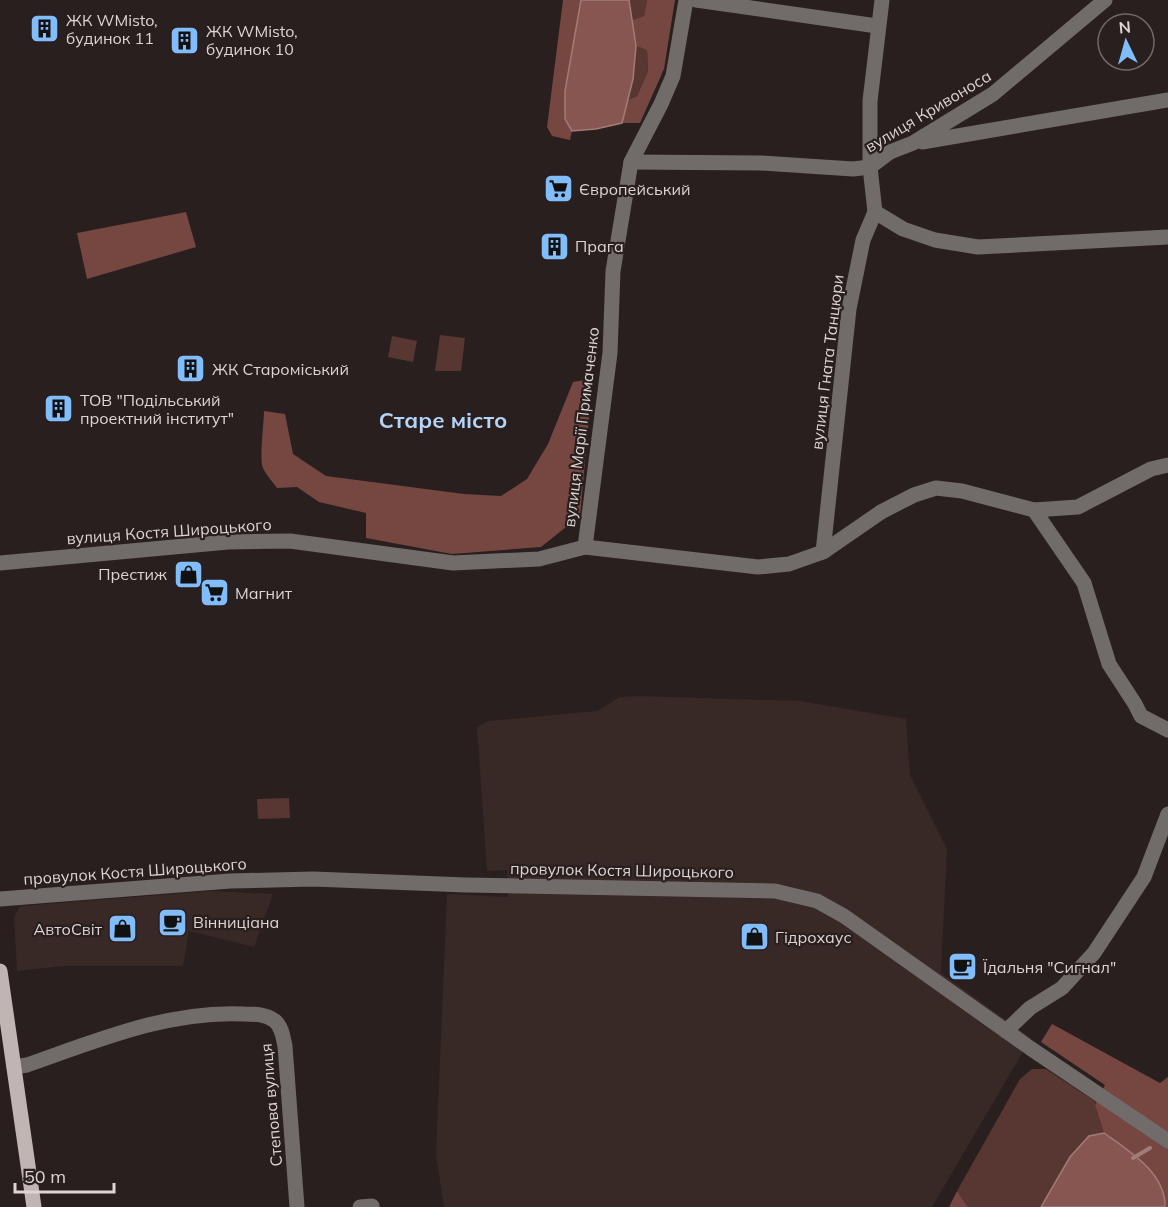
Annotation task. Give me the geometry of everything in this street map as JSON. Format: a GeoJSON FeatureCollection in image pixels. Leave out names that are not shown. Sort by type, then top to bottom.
{"type":"FeatureCollection","features":[{"type":"Feature","properties":{"kind":"main road"},"geometry":{"type":"LineString","coordinates":[[0,971],[7,1067],[34,1207]]}},
{"type":"Feature","properties":{"kind":"street","name":"вулиця Марії Примаченко"},"geometry":{"type":"LineString","coordinates":[[585,547],[610,353],[613,271],[631,162],[673,76],[686,0]]}},
{"type":"Feature","properties":{"kind":"street"},"geometry":{"type":"LineString","coordinates":[[696,0],[878,26]]}},
{"type":"Feature","properties":{"kind":"street","name":"вулиця Гната Танцюри"},"geometry":{"type":"LineString","coordinates":[[823,552],[849,309],[863,240],[875,212],[870,167],[870,101],[882,0]]}},
{"type":"Feature","properties":{"kind":"street","name":"вулиця Кривоноса"},"geometry":{"type":"LineString","coordinates":[[631,162],[761,163],[853,169],[870,167],[890,152],[913,143],[993,94],[1105,0]]}},
{"type":"Feature","properties":{"kind":"street"},"geometry":{"type":"LineString","coordinates":[[913,143],[1168,100]]}},
{"type":"Feature","properties":{"kind":"street"},"geometry":{"type":"LineString","coordinates":[[875,212],[903,229],[935,240],[978,247],[1168,237]]}},
{"type":"Feature","properties":{"kind":"street","name":"вулиця Костя Широцького"},"geometry":{"type":"LineString","coordinates":[[0,563],[238,541],[290,541],[453,563],[539,559],[585,547],[758,567],[789,564],[823,552],[881,512],[914,495],[936,488],[962,491],[1034,510],[1078,507],[1151,469],[1168,465]]}},
{"type":"Feature","properties":{"kind":"street"},"geometry":{"type":"LineString","coordinates":[[1034,510],[1084,583],[1109,664],[1141,716],[1168,730]]}},
{"type":"Feature","properties":{"kind":"street"},"geometry":{"type":"LineString","coordinates":[[1006,1031],[1030,1008],[1062,988],[1094,953],[1144,878],[1168,814]]}},
{"type":"Feature","properties":{"kind":"street","name":"провулок Костя Широцького"},"geometry":{"type":"LineString","coordinates":[[0,899],[230,881],[313,879],[466,885],[775,891],[817,901],[844,916],[1006,1031],[1168,1141]]}},
{"type":"Feature","properties":{"kind":"street","name":"Степова вулиця"},"geometry":{"type":"LineString","coordinates":[[7,1067],[27,1065],[138,1027],[187,1017],[231,1013],[269,1018],[282,1030],[285,1046],[297,1207]]}},
{"type":"Feature","properties":{"kind":"shaded area"},"geometry":{"type":"Polygon","coordinates":[[[563,0],[581,0],[565,91],[565,119],[572,131],[570,140],[552,136],[547,127],[563,0]]]}},
{"type":"Feature","properties":{"kind":"shaded area"},"geometry":{"type":"Polygon","coordinates":[[[581,0],[629,0],[636,46],[633,79],[622,123],[596,129],[572,131],[565,119],[565,91],[581,0]]]}},
{"type":"Feature","properties":{"kind":"shaded area"},"geometry":{"type":"Polygon","coordinates":[[[629,0],[647,0],[644,16],[632,20],[629,0]]]}},
{"type":"Feature","properties":{"kind":"shaded area"},"geometry":{"type":"Polygon","coordinates":[[[647,0],[675,0],[664,69],[640,123],[622,123],[628,100],[637,96],[648,71],[647,50],[636,46],[632,20],[644,16],[647,0]]]}},
{"type":"Feature","properties":{"kind":"shaded area"},"geometry":{"type":"Polygon","coordinates":[[[636,46],[647,50],[648,71],[637,96],[628,100],[633,79],[636,46]]]}},
{"type":"Feature","properties":{"kind":"shaded area"},"geometry":{"type":"Polygon","coordinates":[[[186,212],[196,247],[87,279],[77,233],[186,212]]]}},
{"type":"Feature","properties":{"kind":"shaded area"},"geometry":{"type":"Polygon","coordinates":[[[440,335],[465,338],[461,371],[435,371],[440,335]]]}},
{"type":"Feature","properties":{"kind":"shaded area"},"geometry":{"type":"Polygon","coordinates":[[[392,336],[417,341],[413,362],[388,357],[392,336]]]}},
{"type":"Feature","properties":{"kind":"shaded area"},"geometry":{"type":"Polygon","coordinates":[[[585,380],[592,385],[580,516],[541,547],[452,554],[366,538],[366,513],[319,502],[297,487],[277,488],[263,468],[264,411],[285,414],[293,454],[326,476],[464,494],[501,496],[527,479],[548,444],[573,382],[585,380]]]}},
{"type":"Feature","properties":{"kind":"shaded area"},"geometry":{"type":"Polygon","coordinates":[[[620,697],[800,701],[906,719],[910,775],[947,849],[941,973],[1031,1038],[932,1207],[444,1207],[436,1155],[447,894],[508,897],[507,870],[487,871],[477,727],[488,721],[597,711],[620,697]]]}},
{"type":"Feature","properties":{"kind":"shaded area"},"geometry":{"type":"Polygon","coordinates":[[[289,798],[290,818],[258,819],[257,799],[289,798]]]}},
{"type":"Feature","properties":{"kind":"shaded area"},"geometry":{"type":"Polygon","coordinates":[[[211,891],[273,894],[254,947],[189,931],[183,966],[63,966],[17,971],[14,917],[20,906],[211,891]]]}},
{"type":"Feature","properties":{"kind":"shaded area"},"geometry":{"type":"Polygon","coordinates":[[[1052,1024],[1160,1083],[1168,1077],[1168,1207],[1165,1207],[1166,1205],[1135,1155],[1104,1133],[1095,1105],[1105,1085],[1041,1042],[1052,1024]]]}},
{"type":"Feature","properties":{"kind":"shaded area"},"geometry":{"type":"Polygon","coordinates":[[[1032,1069],[1046,1069],[1096,1102],[1104,1133],[1089,1136],[1070,1157],[1041,1207],[968,1207],[957,1191],[1020,1079],[1032,1069]]]}},
{"type":"Feature","properties":{"kind":"shaded area"},"geometry":{"type":"Polygon","coordinates":[[[1104,1133],[1135,1155],[1153,1173],[1164,1195],[1165,1207],[1041,1207],[1070,1157],[1089,1136],[1104,1133]]]}},
{"type":"Feature","properties":{"kind":"shaded area"},"geometry":{"type":"Polygon","coordinates":[[[957,1191],[968,1207],[949,1207],[957,1191]]]}},
{"type":"Feature","properties":{"kind":"waterway"},"geometry":{"type":"LineString","coordinates":[[1133,1158],[1150,1148]]}},
{"type":"Feature","properties":{"kind":"place","name":"ЖК WMisto, будинок 11"},"geometry":{"type":"Point","coordinates":[45,29]}},
{"type":"Feature","properties":{"kind":"place","name":"ЖК WMisto, будинок 10"},"geometry":{"type":"Point","coordinates":[185,40]}},
{"type":"Feature","properties":{"kind":"place","name":"Європейський"},"geometry":{"type":"Point","coordinates":[558,189]}},
{"type":"Feature","properties":{"kind":"place","name":"Прага"},"geometry":{"type":"Point","coordinates":[554,246]}},
{"type":"Feature","properties":{"kind":"place","name":"ЖК Староміський"},"geometry":{"type":"Point","coordinates":[191,369]}},
{"type":"Feature","properties":{"kind":"place","name":"ТОВ \"Подільський проектний інститут\""},"geometry":{"type":"Point","coordinates":[59,409]}},
{"type":"Feature","properties":{"kind":"place","name":"Престиж"},"geometry":{"type":"Point","coordinates":[188,574]}},
{"type":"Feature","properties":{"kind":"place","name":"Магнит"},"geometry":{"type":"Point","coordinates":[214,593]}},
{"type":"Feature","properties":{"kind":"place","name":"Вінниціана"},"geometry":{"type":"Point","coordinates":[172,922]}},
{"type":"Feature","properties":{"kind":"place","name":"АвтоСвіт"},"geometry":{"type":"Point","coordinates":[123,929]}},
{"type":"Feature","properties":{"kind":"place","name":"Гідрохаус"},"geometry":{"type":"Point","coordinates":[754,937]}},
{"type":"Feature","properties":{"kind":"place","name":"Їдальня \"Сигнал\""},"geometry":{"type":"Point","coordinates":[962,967]}},
{"type":"Feature","properties":{"kind":"district","name":"Старе місто"},"geometry":{"type":"Point","coordinates":[443,420]}}]}
